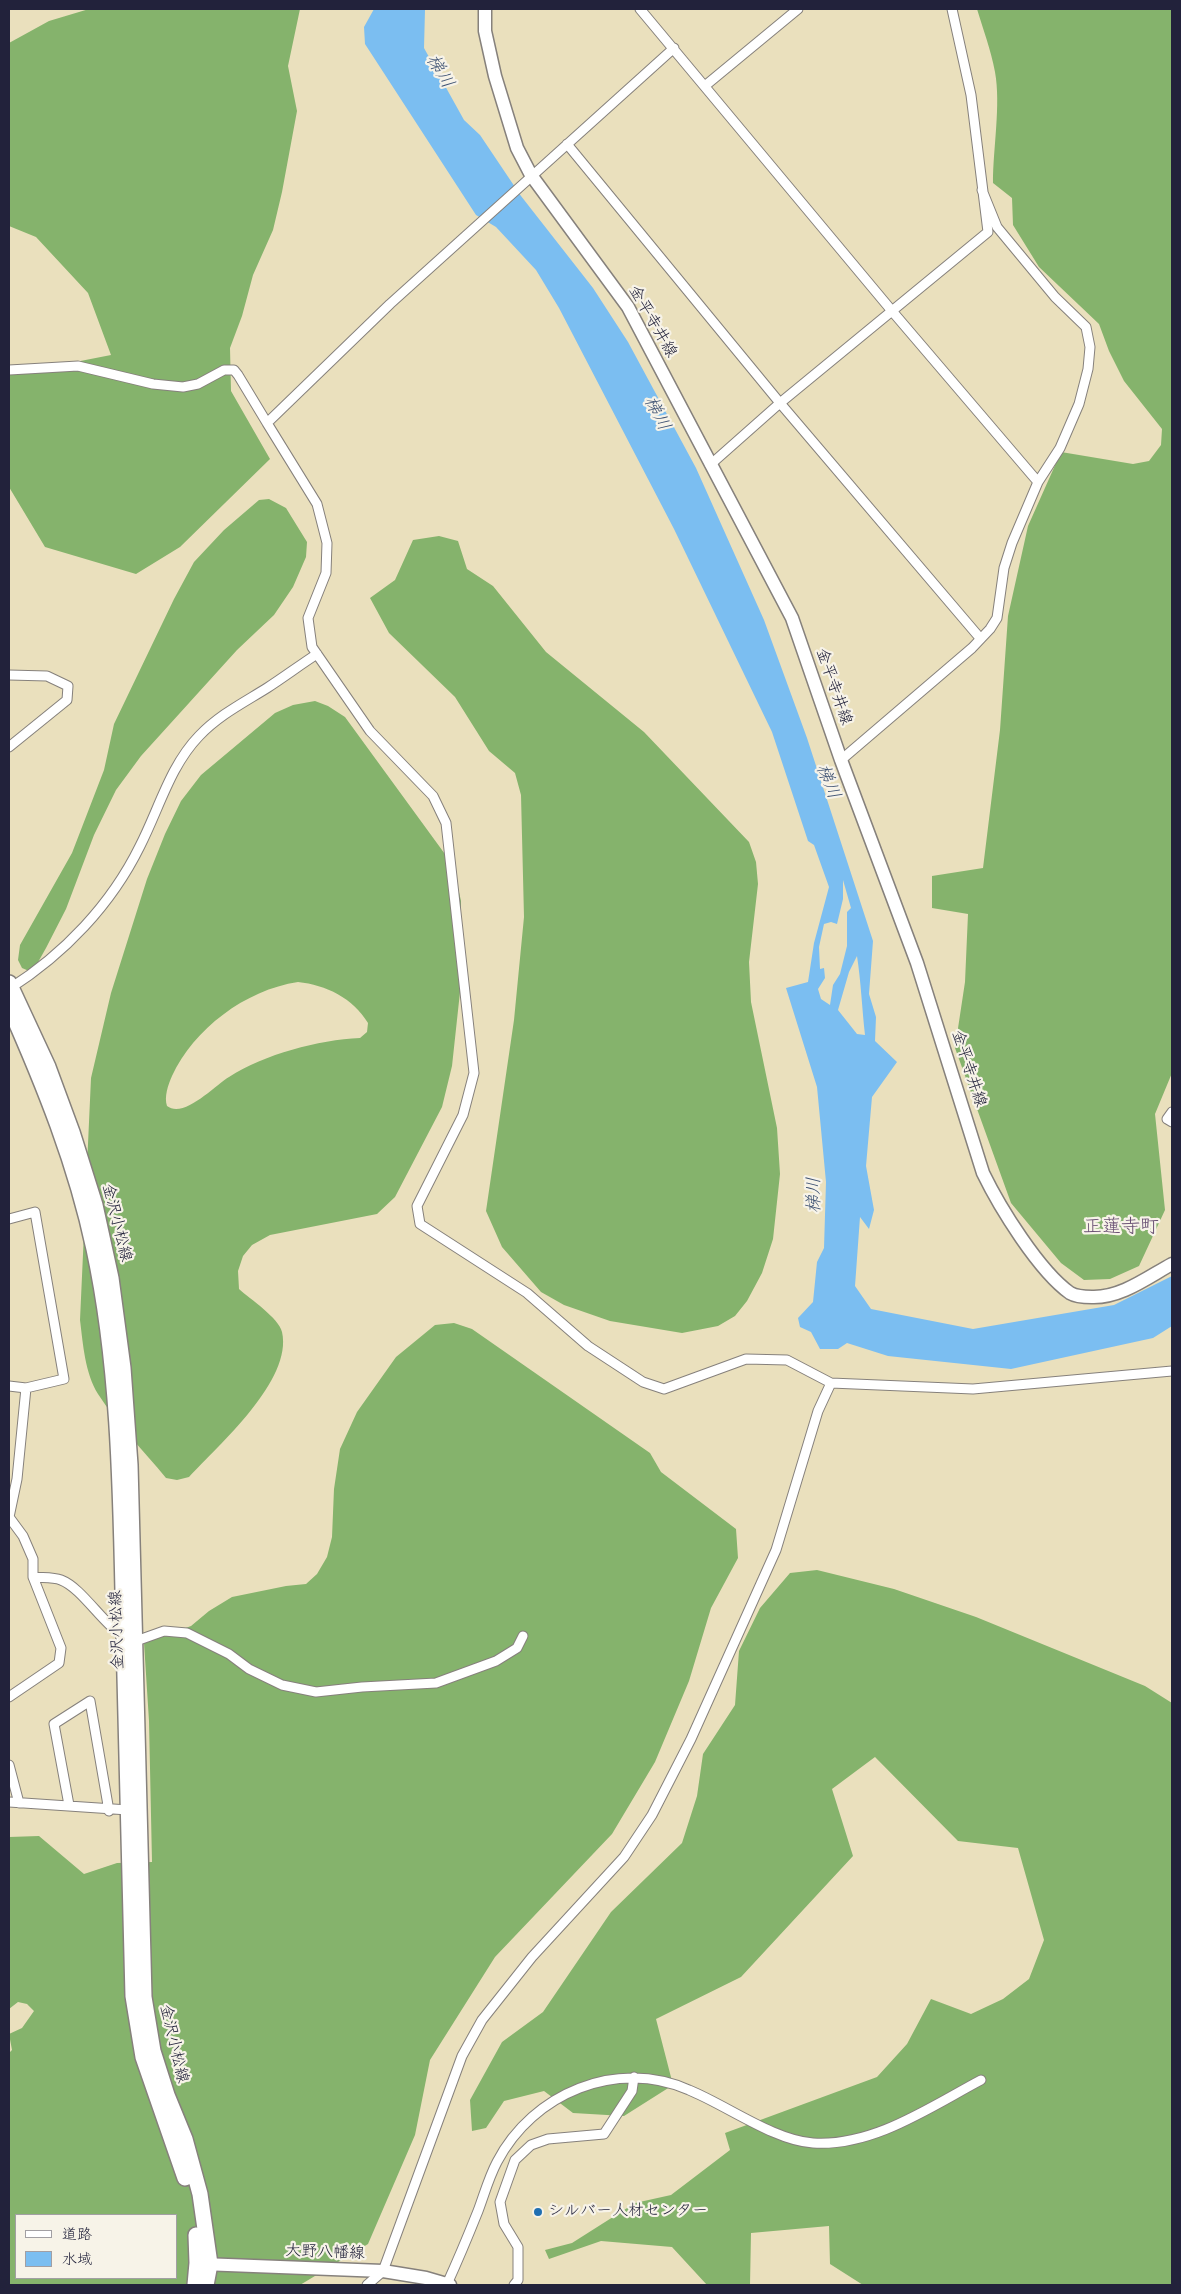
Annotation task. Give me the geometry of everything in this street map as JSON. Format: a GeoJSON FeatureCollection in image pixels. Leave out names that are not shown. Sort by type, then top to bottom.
{"type":"FeatureCollection","features":[{"type":"Feature","properties":{"kind":"main road","name":"金平寺井線"},"geometry":{"type":"LineString","coordinates":[[485,9],[486,31],[498,86],[517,148],[531,175],[628,307],[792,618],[841,760],[917,962],[983,1173],[999,1206],[1048,1271],[1072,1294],[1093,1297],[1117,1294],[1172,1264]]}},
{"type":"Feature","properties":{"kind":"main road","name":"金沢小松線"},"geometry":{"type":"LineString","coordinates":[[10,987],[48,1067],[72,1132],[95,1205],[111,1278],[123,1368],[130,1465],[128,1810],[133,1996],[137,2026],[149,2077],[184,2174],[203,2264],[195,2285]]}},
{"type":"Feature","properties":{"kind":"main road","name":"金沢小松線"},"geometry":{"type":"LineString","coordinates":[[9,1004],[46,1090],[75,1172],[94,1250],[107,1330],[116,1420],[130,1639],[144,1998],[147,2024],[162,2081],[194,2169],[200,2194],[203,2264],[206,2285]]}},
{"type":"Feature","properties":{"kind":"main road","name":"大野八幡線"},"geometry":{"type":"LineString","coordinates":[[203,2264],[383,2272],[426,2278],[449,2285]]}},
{"type":"Feature","properties":{"kind":"street"},"geometry":{"type":"LineString","coordinates":[[640,9],[706,85],[892,312],[1038,482]]}},
{"type":"Feature","properties":{"kind":"street"},"geometry":{"type":"LineString","coordinates":[[706,85],[798,9]]}},
{"type":"Feature","properties":{"kind":"street"},"geometry":{"type":"LineString","coordinates":[[710,465],[780,403],[988,232],[971,95],[952,9]]}},
{"type":"Feature","properties":{"kind":"street"},"geometry":{"type":"LineString","coordinates":[[267,423],[390,304],[674,48]]}},
{"type":"Feature","properties":{"kind":"street"},"geometry":{"type":"LineString","coordinates":[[567,144],[780,403],[980,638]]}},
{"type":"Feature","properties":{"kind":"street"},"geometry":{"type":"LineString","coordinates":[[841,760],[972,648],[990,629],[997,618],[1004,568],[1012,543],[1038,482],[1060,448],[1079,404],[1088,369],[1090,347],[1086,327],[1054,297],[997,227],[982,190]]}},
{"type":"Feature","properties":{"kind":"street"},"geometry":{"type":"LineString","coordinates":[[9,370],[78,366],[152,384],[183,387],[198,384],[224,370],[234,370],[317,504],[327,543],[326,573],[308,618],[312,647],[370,731],[434,796],[446,823],[474,1073],[463,1115],[417,1206],[420,1224],[527,1293],[588,1346],[643,1382],[664,1389],[746,1359],[787,1360],[831,1383],[973,1389],[1172,1371]]}},
{"type":"Feature","properties":{"kind":"street"},"geometry":{"type":"LineString","coordinates":[[10,987],[63,948],[110,899],[140,845],[169,781],[199,736],[226,711],[267,688],[317,654]]}},
{"type":"Feature","properties":{"kind":"street"},"geometry":{"type":"LineString","coordinates":[[9,675],[47,676],[68,686],[67,700],[9,748]]}},
{"type":"Feature","properties":{"kind":"street"},"geometry":{"type":"LineString","coordinates":[[1172,1112],[1167,1119],[1172,1122]]}},
{"type":"Feature","properties":{"kind":"street"},"geometry":{"type":"LineString","coordinates":[[9,1219],[35,1212],[64,1379],[26,1388],[9,1386]]}},
{"type":"Feature","properties":{"kind":"street"},"geometry":{"type":"LineString","coordinates":[[367,2285],[383,2272],[462,2056],[482,2020],[532,1957],[624,1857],[652,1815],[687,1748],[776,1550],[818,1411],[831,1383]]}},
{"type":"Feature","properties":{"kind":"street"},"geometry":{"type":"LineString","coordinates":[[9,1697],[59,1663],[61,1648],[33,1577],[33,1559],[23,1536],[9,1517],[17,1479],[26,1388]]}},
{"type":"Feature","properties":{"kind":"street"},"geometry":{"type":"LineString","coordinates":[[33,1577],[60,1580],[71,1586],[114,1631],[130,1639],[164,1631],[187,1633],[228,1654],[249,1669],[282,1685],[316,1692],[362,1687],[436,1683],[496,1661],[517,1648],[523,1636]]}},
{"type":"Feature","properties":{"kind":"street"},"geometry":{"type":"LineString","coordinates":[[69,1805],[54,1724],[90,1701],[109,1810]]}},
{"type":"Feature","properties":{"kind":"street"},"geometry":{"type":"LineString","coordinates":[[9,1765],[19,1803]]}},
{"type":"Feature","properties":{"kind":"street"},"geometry":{"type":"LineString","coordinates":[[9,1802],[128,1810]]}},
{"type":"Feature","properties":{"kind":"street"},"geometry":{"type":"LineString","coordinates":[[514,2285],[518,2280],[518,2247],[504,2224],[500,2202],[516,2160],[531,2144],[548,2139],[604,2134],[632,2091],[634,2077]]}},
{"type":"Feature","properties":{"kind":"street"},"geometry":{"type":"LineString","coordinates":[[449,2285],[497,2162],[521,2125],[559,2096],[598,2080],[634,2077],[680,2086],[709,2098],[769,2131],[812,2144],[844,2143],[890,2127],[981,2080]]}},
{"type":"Feature","properties":{"kind":"green space"},"geometry":{"type":"Polygon","coordinates":[[[89,9],[300,9],[288,66],[297,111],[282,192],[273,230],[253,275],[242,316],[230,348],[231,391],[270,459],[180,547],[136,574],[45,547],[9,487],[9,375],[111,355],[88,293],[36,237],[9,226],[9,43],[49,21],[89,9]]]}},
{"type":"Feature","properties":{"kind":"green space"},"geometry":{"type":"Polygon","coordinates":[[[977,9],[1172,9],[1172,1073],[1155,1114],[1165,1210],[1139,1266],[1110,1279],[1084,1280],[1061,1263],[1011,1203],[955,1048],[965,982],[968,914],[932,908],[932,876],[983,868],[1000,730],[1008,616],[1028,526],[1061,452],[1133,464],[1149,461],[1161,445],[1162,429],[1124,381],[1109,351],[1099,324],[1039,267],[1013,225],[1012,198],[993,183],[997,85],[991,56],[977,9]]]}},
{"type":"Feature","properties":{"kind":"green space"},"geometry":{"type":"Polygon","coordinates":[[[269,499],[286,508],[307,542],[306,557],[293,587],[274,615],[237,650],[141,756],[116,790],[94,835],[66,909],[46,948],[37,964],[29,971],[22,968],[18,960],[20,945],[72,853],[104,770],[114,724],[174,599],[194,562],[224,530],[259,500],[269,499]]]}},
{"type":"Feature","properties":{"kind":"green space"},"geometry":{"type":"Polygon","coordinates":[[[439,536],[458,541],[467,569],[493,586],[546,652],[644,732],[749,842],[756,862],[758,884],[749,962],[751,1002],[777,1128],[780,1174],[773,1239],[762,1273],[747,1301],[735,1316],[718,1326],[682,1333],[610,1321],[564,1305],[541,1292],[502,1247],[486,1211],[514,1020],[524,917],[521,795],[515,773],[489,751],[455,697],[389,633],[370,598],[395,580],[413,540],[439,536]]]}},
{"type":"Feature","properties":{"kind":"green space"},"geometry":{"type":"Polygon","coordinates":[[[315,701],[328,706],[345,717],[450,861],[461,901],[460,992],[452,1066],[442,1107],[395,1197],[377,1214],[270,1235],[252,1245],[243,1256],[238,1271],[239,1289],[276,1321],[282,1332],[282,1351],[276,1370],[265,1391],[235,1430],[189,1477],[177,1480],[166,1478],[114,1416],[94,1386],[85,1358],[80,1320],[91,1078],[111,993],[147,879],[181,801],[201,775],[275,713],[293,705],[315,701]],[[298,982],[278,986],[259,993],[223,1014],[194,1043],[182,1059],[168,1087],[166,1095],[167,1106],[174,1109],[190,1105],[229,1077],[275,1055],[310,1045],[360,1038],[367,1032],[368,1023],[355,1006],[338,994],[319,986],[298,982]]]}},
{"type":"Feature","properties":{"kind":"green space"},"geometry":{"type":"Polygon","coordinates":[[[454,1323],[472,1329],[650,1453],[661,1472],[736,1529],[738,1558],[711,1608],[689,1681],[655,1762],[612,1834],[495,1957],[430,2060],[415,2135],[368,2244],[300,2285],[9,2285],[9,2053],[12,2050],[9,2034],[22,2028],[34,2011],[27,2004],[18,2002],[9,2009],[9,1837],[39,1836],[84,1874],[117,1863],[152,1862],[149,1721],[144,1643],[191,1626],[209,1611],[232,1597],[306,1584],[317,1574],[327,1557],[332,1537],[334,1489],[340,1449],[357,1412],[396,1357],[435,1325],[454,1323]]]}},
{"type":"Feature","properties":{"kind":"green space"},"geometry":{"type":"Polygon","coordinates":[[[817,1570],[894,1589],[976,1617],[1145,1686],[1172,1703],[1172,2285],[863,2285],[830,2264],[829,2226],[751,2233],[750,2285],[707,2285],[672,2247],[601,2241],[549,2259],[545,2250],[572,2243],[635,2203],[671,2195],[730,2150],[725,2133],[877,2077],[907,2044],[931,1999],[971,2014],[1003,1999],[1029,1979],[1044,1940],[1018,1848],[958,1841],[875,1757],[832,1789],[853,1856],[741,1977],[656,2019],[673,2085],[624,2116],[573,2113],[544,2091],[504,2101],[486,2128],[472,2131],[470,2100],[502,2042],[543,2012],[611,1912],[682,1843],[697,1796],[703,1754],[735,1705],[739,1651],[760,1608],[790,1573],[817,1570]]]}},
{"type":"Feature","properties":{"kind":"water","name":"梯川"},"geometry":{"type":"Polygon","coordinates":[[[374,9],[430,9],[425,10],[424,48],[464,120],[480,135],[521,196],[593,288],[628,342],[696,468],[764,620],[807,738],[873,941],[869,994],[876,1017],[875,1041],[897,1062],[872,1097],[866,1166],[874,1210],[869,1229],[860,1217],[855,1286],[871,1309],[973,1329],[1114,1305],[1172,1276],[1172,1326],[1153,1338],[1011,1369],[888,1356],[847,1343],[838,1349],[820,1349],[811,1332],[800,1327],[798,1318],[813,1302],[817,1262],[824,1248],[826,1182],[817,1087],[786,988],[808,982],[814,943],[829,887],[814,845],[808,841],[772,732],[674,529],[559,308],[536,270],[496,227],[476,215],[365,44],[364,27],[374,9]],[[843,880],[843,899],[837,924],[831,922],[824,924],[819,947],[820,969],[824,968],[825,978],[818,989],[821,999],[830,1005],[833,985],[840,974],[847,946],[847,912],[851,908],[843,880]],[[857,956],[849,972],[838,1010],[857,1034],[865,1035],[860,976],[857,956]]]}},
{"type":"Feature","properties":{"kind":"place","name":"シルバー人材センター"},"geometry":{"type":"Point","coordinates":[538,2212]}},
{"type":"Feature","properties":{"kind":"district","name":"正蓮寺町"},"geometry":{"type":"Point","coordinates":[1121,1228]}}]}
